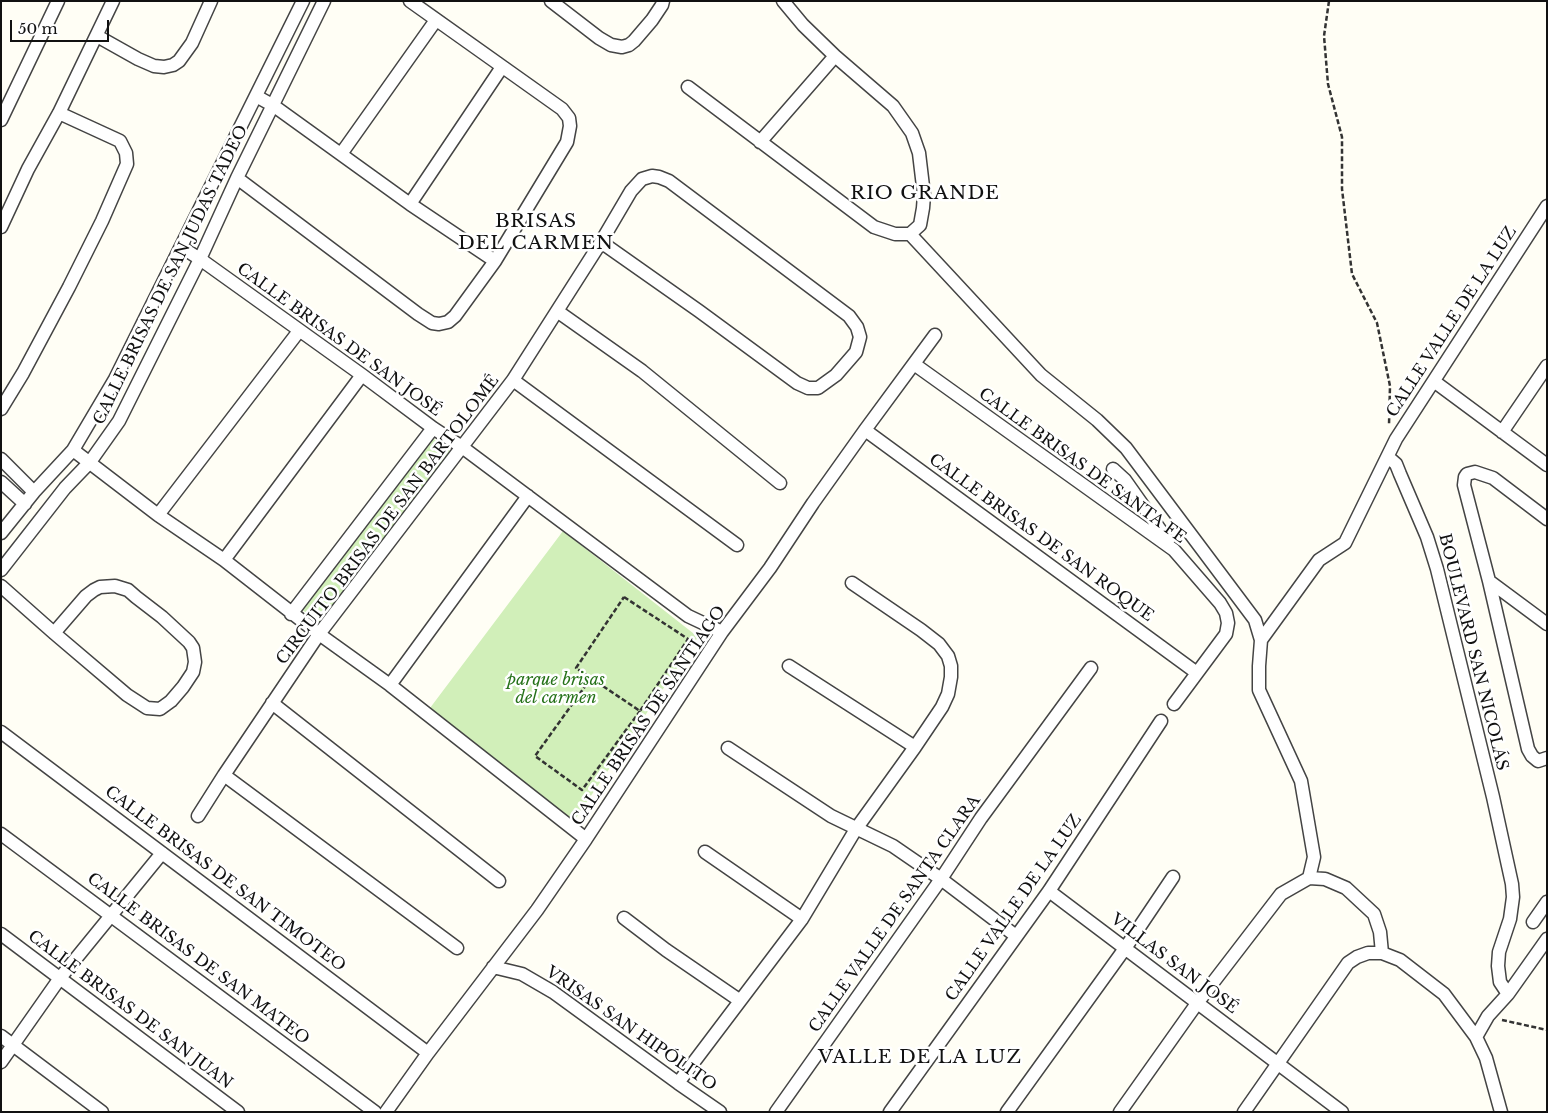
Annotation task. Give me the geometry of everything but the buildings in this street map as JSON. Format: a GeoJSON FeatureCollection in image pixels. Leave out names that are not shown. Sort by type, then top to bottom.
{"type":"FeatureCollection","features":[{"type":"Feature","properties":{"kind":"street"},"geometry":{"type":"LineString","coordinates":[[2,117],[58,1]]}},
{"type":"Feature","properties":{"kind":"street"},"geometry":{"type":"LineString","coordinates":[[1,227],[28,169],[59,113],[114,1]]}},
{"type":"Feature","properties":{"kind":"street"},"geometry":{"type":"LineString","coordinates":[[97,36],[154,66],[164,67],[173,65],[179,61],[192,43],[212,1]]}},
{"type":"Feature","properties":{"kind":"street","name":"CALLE BRISAS DE SAN JUDAS TADEO"},"geometry":{"type":"LineString","coordinates":[[1,532],[34,492],[73,450],[115,379],[303,1]]}},
{"type":"Feature","properties":{"kind":"street","name":"CALLE BRISAS DE SAN JUDAS TADEO"},"geometry":{"type":"LineString","coordinates":[[1,570],[65,488],[90,462],[119,421],[200,259],[237,178],[324,1]]}},
{"type":"Feature","properties":{"kind":"street"},"geometry":{"type":"LineString","coordinates":[[237,178],[432,323],[444,324],[455,316],[495,262],[567,142],[570,126],[569,118],[562,109],[410,1]]}},
{"type":"Feature","properties":{"kind":"street"},"geometry":{"type":"LineString","coordinates":[[551,1],[599,38],[611,45],[622,47],[634,41],[652,20],[663,1]]}},
{"type":"Feature","properties":{"kind":"street"},"geometry":{"type":"LineString","coordinates":[[688,87],[874,227],[895,234],[910,234],[920,225],[924,195],[919,152],[912,133],[893,106],[835,56],[803,25],[783,1]]}},
{"type":"Feature","properties":{"kind":"street"},"geometry":{"type":"LineString","coordinates":[[341,154],[436,20]]}},
{"type":"Feature","properties":{"kind":"street"},"geometry":{"type":"LineString","coordinates":[[760,142],[835,56]]}},
{"type":"Feature","properties":{"kind":"street"},"geometry":{"type":"LineString","coordinates":[[410,204],[502,67]]}},
{"type":"Feature","properties":{"kind":"street"},"geometry":{"type":"LineString","coordinates":[[256,96],[274,106],[410,204],[495,262]]}},
{"type":"Feature","properties":{"kind":"street"},"geometry":{"type":"LineString","coordinates":[[1,409],[23,373],[69,287],[102,221],[127,164],[126,153],[120,141],[59,113]]}},
{"type":"Feature","properties":{"kind":"street","name":"CIRCUITO BRISAS DE SAN BARTOLOMÉ"},"geometry":{"type":"LineString","coordinates":[[198,816],[319,634],[513,380],[636,184],[642,179],[652,176],[659,177],[678,188],[849,316],[857,327],[860,338],[856,352],[829,381],[818,388],[808,388],[797,383],[601,242]]}},
{"type":"Feature","properties":{"kind":"street","name":"CALLE VALLE DE LA LUZ"},"geometry":{"type":"LineString","coordinates":[[1261,640],[1319,560],[1345,543],[1396,439],[1547,206]]}},
{"type":"Feature","properties":{"kind":"street"},"geometry":{"type":"LineString","coordinates":[[910,234],[1041,375],[1097,420],[1126,448],[1255,620],[1261,640],[1259,690],[1301,781],[1314,857],[1309,878]]}},
{"type":"Feature","properties":{"kind":"street","name":"CALLE BRISAS DE SAN JOSÉ"},"geometry":{"type":"LineString","coordinates":[[181,248],[200,259],[462,447],[688,616],[722,632]]}},
{"type":"Feature","properties":{"kind":"street"},"geometry":{"type":"LineString","coordinates":[[558,311],[642,371],[780,483]]}},
{"type":"Feature","properties":{"kind":"street"},"geometry":{"type":"LineString","coordinates":[[158,515],[299,331]]}},
{"type":"Feature","properties":{"kind":"street","name":"CALLE BRISAS DE SANTIAGO"},"geometry":{"type":"LineString","coordinates":[[386,1112],[492,967],[537,910],[722,632],[770,568],[865,430],[936,335]]}},
{"type":"Feature","properties":{"kind":"street","name":"CALLE BRISAS DE SANTA FE"},"geometry":{"type":"LineString","coordinates":[[914,364],[1174,550],[1220,603],[1226,613],[1228,623],[1226,634],[1197,673]]}},
{"type":"Feature","properties":{"kind":"street"},"geometry":{"type":"LineString","coordinates":[[1502,432],[1547,366]]}},
{"type":"Feature","properties":{"kind":"street"},"geometry":{"type":"LineString","coordinates":[[224,560],[362,375]]}},
{"type":"Feature","properties":{"kind":"street"},"geometry":{"type":"LineString","coordinates":[[513,380],[737,545]]}},
{"type":"Feature","properties":{"kind":"street"},"geometry":{"type":"LineString","coordinates":[[1434,382],[1547,465]]}},
{"type":"Feature","properties":{"kind":"street"},"geometry":{"type":"LineString","coordinates":[[291,614],[433,428]]}},
{"type":"Feature","properties":{"kind":"street","name":"CALLE BRISAS DE SAN ROQUE"},"geometry":{"type":"LineString","coordinates":[[865,430],[1197,673]]}},
{"type":"Feature","properties":{"kind":"street"},"geometry":{"type":"LineString","coordinates":[[73,450],[158,515],[224,560],[291,614],[390,685],[586,839]]}},
{"type":"Feature","properties":{"kind":"street","name":"BOULEVARD SAN NICOLÁS"},"geometry":{"type":"LineString","coordinates":[[1388,457],[1396,464],[1427,537],[1437,569],[1493,797],[1512,884],[1513,897],[1510,919],[1499,952],[1498,966],[1500,982],[1508,994]]}},
{"type":"Feature","properties":{"kind":"street"},"geometry":{"type":"LineString","coordinates":[[1,459],[34,492]]}},
{"type":"Feature","properties":{"kind":"street"},"geometry":{"type":"LineString","coordinates":[[1113,469],[1125,480],[1174,550]]}},
{"type":"Feature","properties":{"kind":"street"},"geometry":{"type":"LineString","coordinates":[[1547,519],[1493,478],[1475,472],[1465,476],[1464,485],[1489,581],[1528,749],[1538,761],[1547,758]]}},
{"type":"Feature","properties":{"kind":"street"},"geometry":{"type":"LineString","coordinates":[[1,482],[25,504]]}},
{"type":"Feature","properties":{"kind":"street"},"geometry":{"type":"LineString","coordinates":[[390,685],[528,496]]}},
{"type":"Feature","properties":{"kind":"street"},"geometry":{"type":"LineString","coordinates":[[1489,581],[1547,624]]}},
{"type":"Feature","properties":{"kind":"street"},"geometry":{"type":"LineString","coordinates":[[678,1083],[802,919],[856,829],[915,747],[942,707],[948,694],[951,666],[948,656],[939,644],[852,583]]}},
{"type":"Feature","properties":{"kind":"street"},"geometry":{"type":"LineString","coordinates":[[1,586],[54,633],[127,695],[147,708],[160,709],[171,702],[193,672],[195,662],[194,648],[189,642],[162,617],[121,587],[100,587],[86,596],[54,633]]}},
{"type":"Feature","properties":{"kind":"street"},"geometry":{"type":"LineString","coordinates":[[788,666],[915,747]]}},
{"type":"Feature","properties":{"kind":"street","name":"CALLE VALLE DE SANTA CLARA"},"geometry":{"type":"LineString","coordinates":[[776,1112],[942,879],[981,818],[1091,668]]}},
{"type":"Feature","properties":{"kind":"street"},"geometry":{"type":"LineString","coordinates":[[1174,704],[1197,673]]}},
{"type":"Feature","properties":{"kind":"street"},"geometry":{"type":"LineString","coordinates":[[272,703],[499,881]]}},
{"type":"Feature","properties":{"kind":"street","name":"CALLE VALLE DE LA LUZ"},"geometry":{"type":"LineString","coordinates":[[890,1112],[1049,891],[1161,721]]}},
{"type":"Feature","properties":{"kind":"street","name":"CALLE BRISAS DE SAN TIMOTEO"},"geometry":{"type":"LineString","coordinates":[[1,732],[428,1053]]}},
{"type":"Feature","properties":{"kind":"street"},"geometry":{"type":"LineString","coordinates":[[728,748],[831,816],[893,846],[942,879],[1016,936]]}},
{"type":"Feature","properties":{"kind":"street"},"geometry":{"type":"LineString","coordinates":[[224,775],[457,948]]}},
{"type":"Feature","properties":{"kind":"street","name":"CALLE BRISAS DE SAN MATEO"},"geometry":{"type":"LineString","coordinates":[[1,834],[113,915],[375,1112]]}},
{"type":"Feature","properties":{"kind":"street"},"geometry":{"type":"LineString","coordinates":[[705,852],[802,919]]}},
{"type":"Feature","properties":{"kind":"street"},"geometry":{"type":"LineString","coordinates":[[1,1062],[60,978],[162,853]]}},
{"type":"Feature","properties":{"kind":"street"},"geometry":{"type":"LineString","coordinates":[[1007,1112],[1126,947],[1173,877]]}},
{"type":"Feature","properties":{"kind":"street"},"geometry":{"type":"LineString","coordinates":[[1120,1112],[1198,1002],[1281,894],[1309,878],[1325,879],[1346,888],[1374,914],[1380,932],[1382,953]]}},
{"type":"Feature","properties":{"kind":"street","name":"VILLAS SAN JOSÉ"},"geometry":{"type":"LineString","coordinates":[[1049,891],[1126,947],[1342,1112]]}},
{"type":"Feature","properties":{"kind":"street"},"geometry":{"type":"LineString","coordinates":[[1533,922],[1547,902]]}},
{"type":"Feature","properties":{"kind":"street"},"geometry":{"type":"LineString","coordinates":[[624,918],[666,950],[739,1000]]}},
{"type":"Feature","properties":{"kind":"street","name":"CALLE BRISAS DE SAN JUAN"},"geometry":{"type":"LineString","coordinates":[[1,934],[238,1112]]}},
{"type":"Feature","properties":{"kind":"street"},"geometry":{"type":"LineString","coordinates":[[1476,1037],[1488,1016],[1508,994],[1547,939]]}},
{"type":"Feature","properties":{"kind":"street"},"geometry":{"type":"LineString","coordinates":[[1244,1112],[1348,964],[1357,957],[1368,953],[1382,953],[1400,960],[1444,994],[1476,1037],[1486,1058],[1501,1112]]}},
{"type":"Feature","properties":{"kind":"street","name":"VRISAS SAN HIPÓLITO"},"geometry":{"type":"LineString","coordinates":[[492,967],[522,974],[553,992],[720,1112]]}},
{"type":"Feature","properties":{"kind":"street"},"geometry":{"type":"LineString","coordinates":[[1,1036],[102,1112]]}},
{"type":"Feature","properties":{"kind":"path"},"geometry":{"type":"LineString","coordinates":[[1329,1],[1324,36],[1328,84],[1342,137],[1342,189],[1352,274],[1377,323],[1390,386],[1389,430]]}},
{"type":"Feature","properties":{"kind":"path"},"geometry":{"type":"LineString","coordinates":[[591,678],[535,756],[582,790],[640,711],[688,639],[624,597],[576,668],[591,678],[640,711]]}},
{"type":"Feature","properties":{"kind":"path"},"geometry":{"type":"LineString","coordinates":[[1488,1016],[1547,1030]]}},
{"type":"Feature","properties":{"kind":"green space"},"geometry":{"type":"Polygon","coordinates":[[[430,436],[450,451],[322,624],[301,609],[430,436]]]}},
{"type":"Feature","properties":{"kind":"green space","name":"parque brisas del carmen"},"geometry":{"type":"Polygon","coordinates":[[[563,531],[698,637],[574,821],[430,708],[563,531]]]}},
{"type":"Feature","properties":{"kind":"district","name":"RIO GRANDE"},"geometry":{"type":"Point","coordinates":[925,194]}},
{"type":"Feature","properties":{"kind":"district","name":"BRISAS DEL CARMEN"},"geometry":{"type":"Point","coordinates":[536,233]}},
{"type":"Feature","properties":{"kind":"district","name":"VALLE DE LA LUZ"},"geometry":{"type":"Point","coordinates":[920,1058]}}]}
